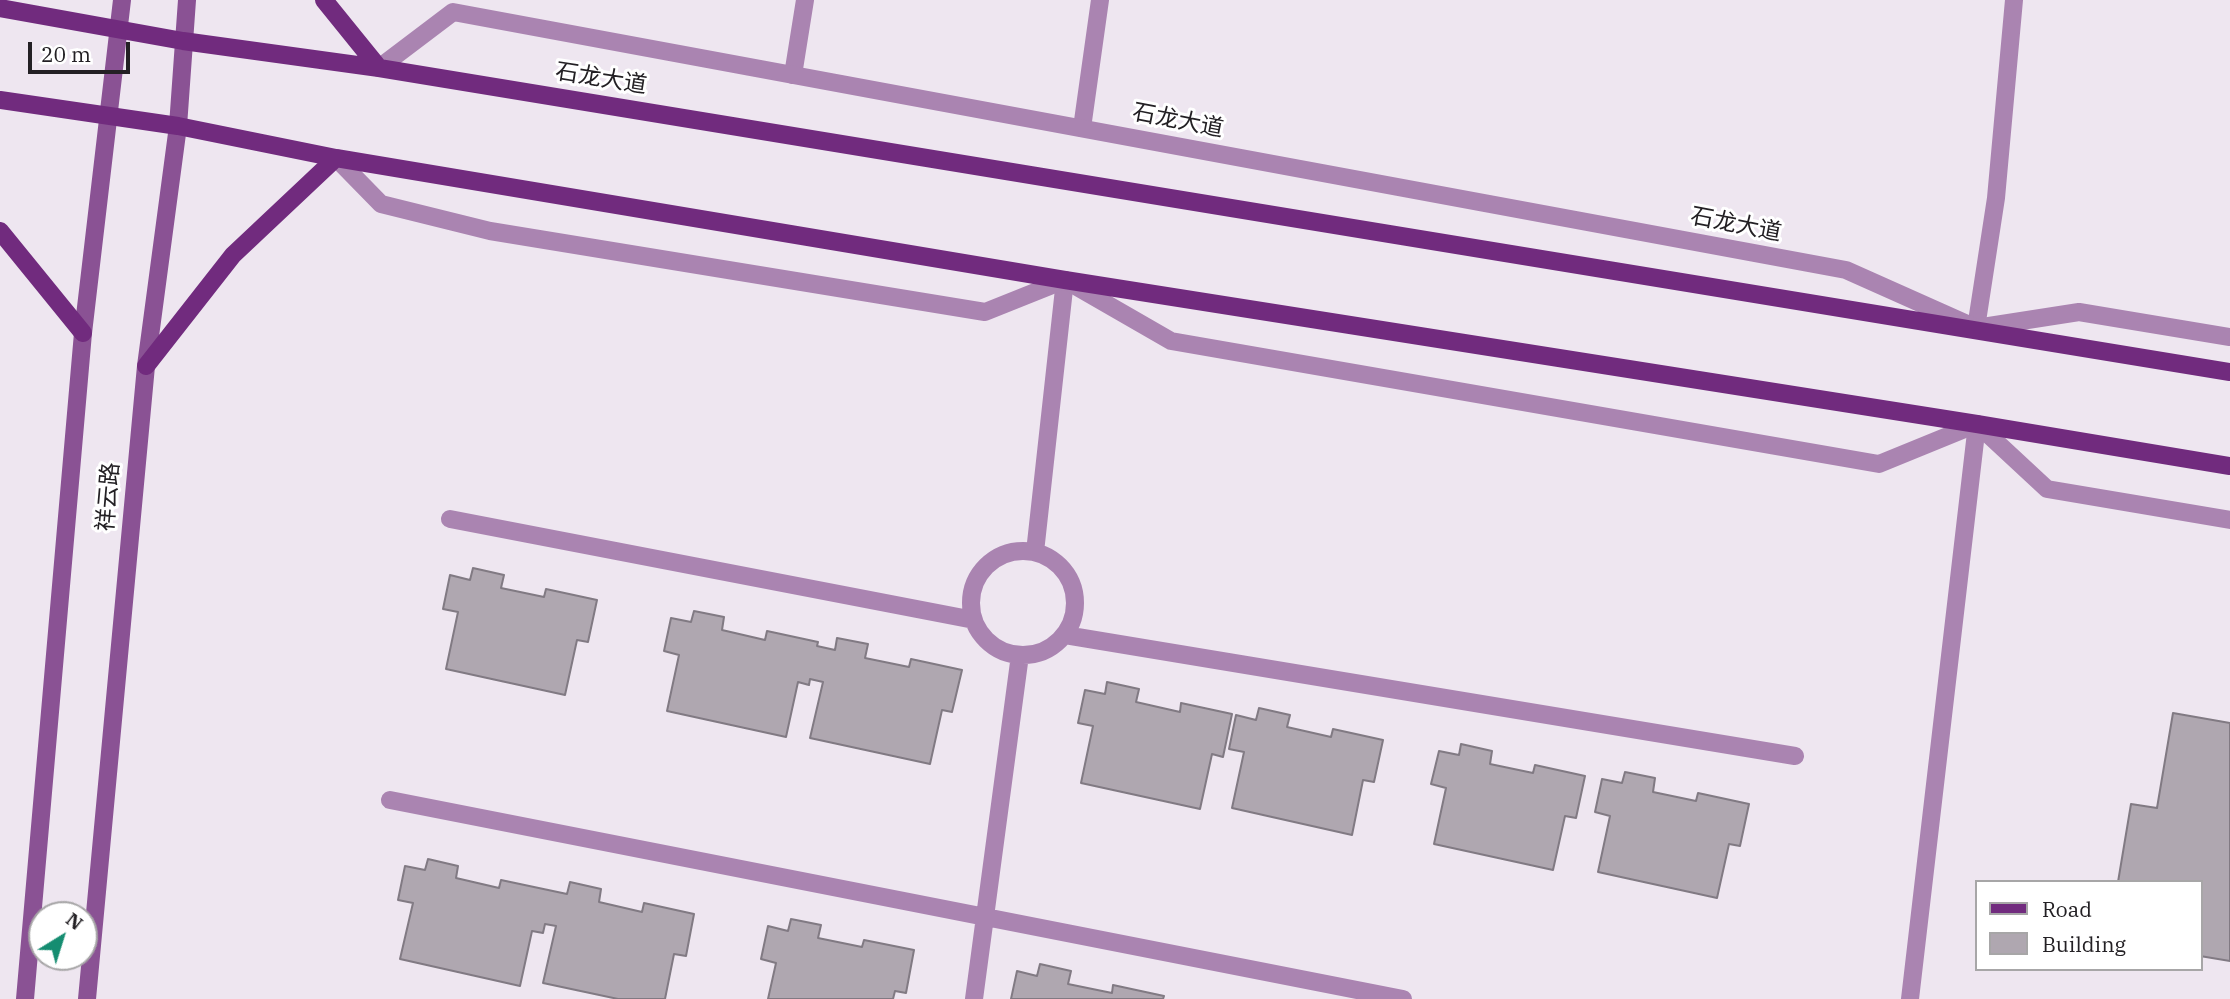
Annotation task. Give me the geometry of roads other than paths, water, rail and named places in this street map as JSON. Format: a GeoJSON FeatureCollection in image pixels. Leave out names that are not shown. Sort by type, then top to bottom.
{"type":"FeatureCollection","features":[{"type":"Feature","properties":{"kind":"main road","name":"祥云路"},"geometry":{"type":"LineString","coordinates":[[25,999],[83,333],[122,0]]}},
{"type":"Feature","properties":{"kind":"main road","name":"祥云路"},"geometry":{"type":"LineString","coordinates":[[87,999],[146,366],[178,126],[187,0]]}},
{"type":"Feature","properties":{"kind":"main road"},"geometry":{"type":"LineString","coordinates":[[324,0],[379,68]]}},
{"type":"Feature","properties":{"kind":"main road","name":"石龙大道"},"geometry":{"type":"LineString","coordinates":[[0,8],[183,41],[379,68],[1976,328],[2230,372]]}},
{"type":"Feature","properties":{"kind":"main road"},"geometry":{"type":"LineString","coordinates":[[0,100],[178,126],[336,158],[1065,280],[2230,466]]}},
{"type":"Feature","properties":{"kind":"main road"},"geometry":{"type":"LineString","coordinates":[[146,366],[233,255],[336,158]]}},
{"type":"Feature","properties":{"kind":"main road"},"geometry":{"type":"LineString","coordinates":[[0,231],[83,333]]}},
{"type":"Feature","properties":{"kind":"street"},"geometry":{"type":"LineString","coordinates":[[793,75],[805,0]]}},
{"type":"Feature","properties":{"kind":"street"},"geometry":{"type":"LineString","coordinates":[[1082,128],[1100,0]]}},
{"type":"Feature","properties":{"kind":"street"},"geometry":{"type":"LineString","coordinates":[[1976,328],[1996,198],[2014,0]]}},
{"type":"Feature","properties":{"kind":"street","name":"石龙大道"},"geometry":{"type":"LineString","coordinates":[[379,68],[453,12],[1846,270],[1976,328],[2079,312],[2230,337]]}},
{"type":"Feature","properties":{"kind":"street"},"geometry":{"type":"LineString","coordinates":[[336,158],[381,204],[490,231],[985,312],[1065,280]]}},
{"type":"Feature","properties":{"kind":"street"},"geometry":{"type":"LineString","coordinates":[[1065,280],[1171,341],[1879,464],[1977,424]]}},
{"type":"Feature","properties":{"kind":"street"},"geometry":{"type":"LineString","coordinates":[[1035,552],[1065,280]]}},
{"type":"Feature","properties":{"kind":"street"},"geometry":{"type":"LineString","coordinates":[[1977,424],[2047,489],[2230,520]]}},
{"type":"Feature","properties":{"kind":"street"},"geometry":{"type":"LineString","coordinates":[[1910,999],[1977,424]]}},
{"type":"Feature","properties":{"kind":"street"},"geometry":{"type":"LineString","coordinates":[[450,519],[974,620]]}},
{"type":"Feature","properties":{"kind":"street"},"geometry":{"type":"LineString","coordinates":[[1035,552],[1050,558],[1062,568],[1072,584],[1075,601],[1073,619],[1065,635],[1052,647],[1035,654],[1005,652],[991,644],[974,620],[970,604],[973,589],[984,568],[1003,554],[1035,552]]}},
{"type":"Feature","properties":{"kind":"street"},"geometry":{"type":"LineString","coordinates":[[1065,635],[1796,756]]}},
{"type":"Feature","properties":{"kind":"street"},"geometry":{"type":"LineString","coordinates":[[974,999],[1020,655]]}},
{"type":"Feature","properties":{"kind":"street"},"geometry":{"type":"LineString","coordinates":[[390,800],[1403,999]]}}]}
